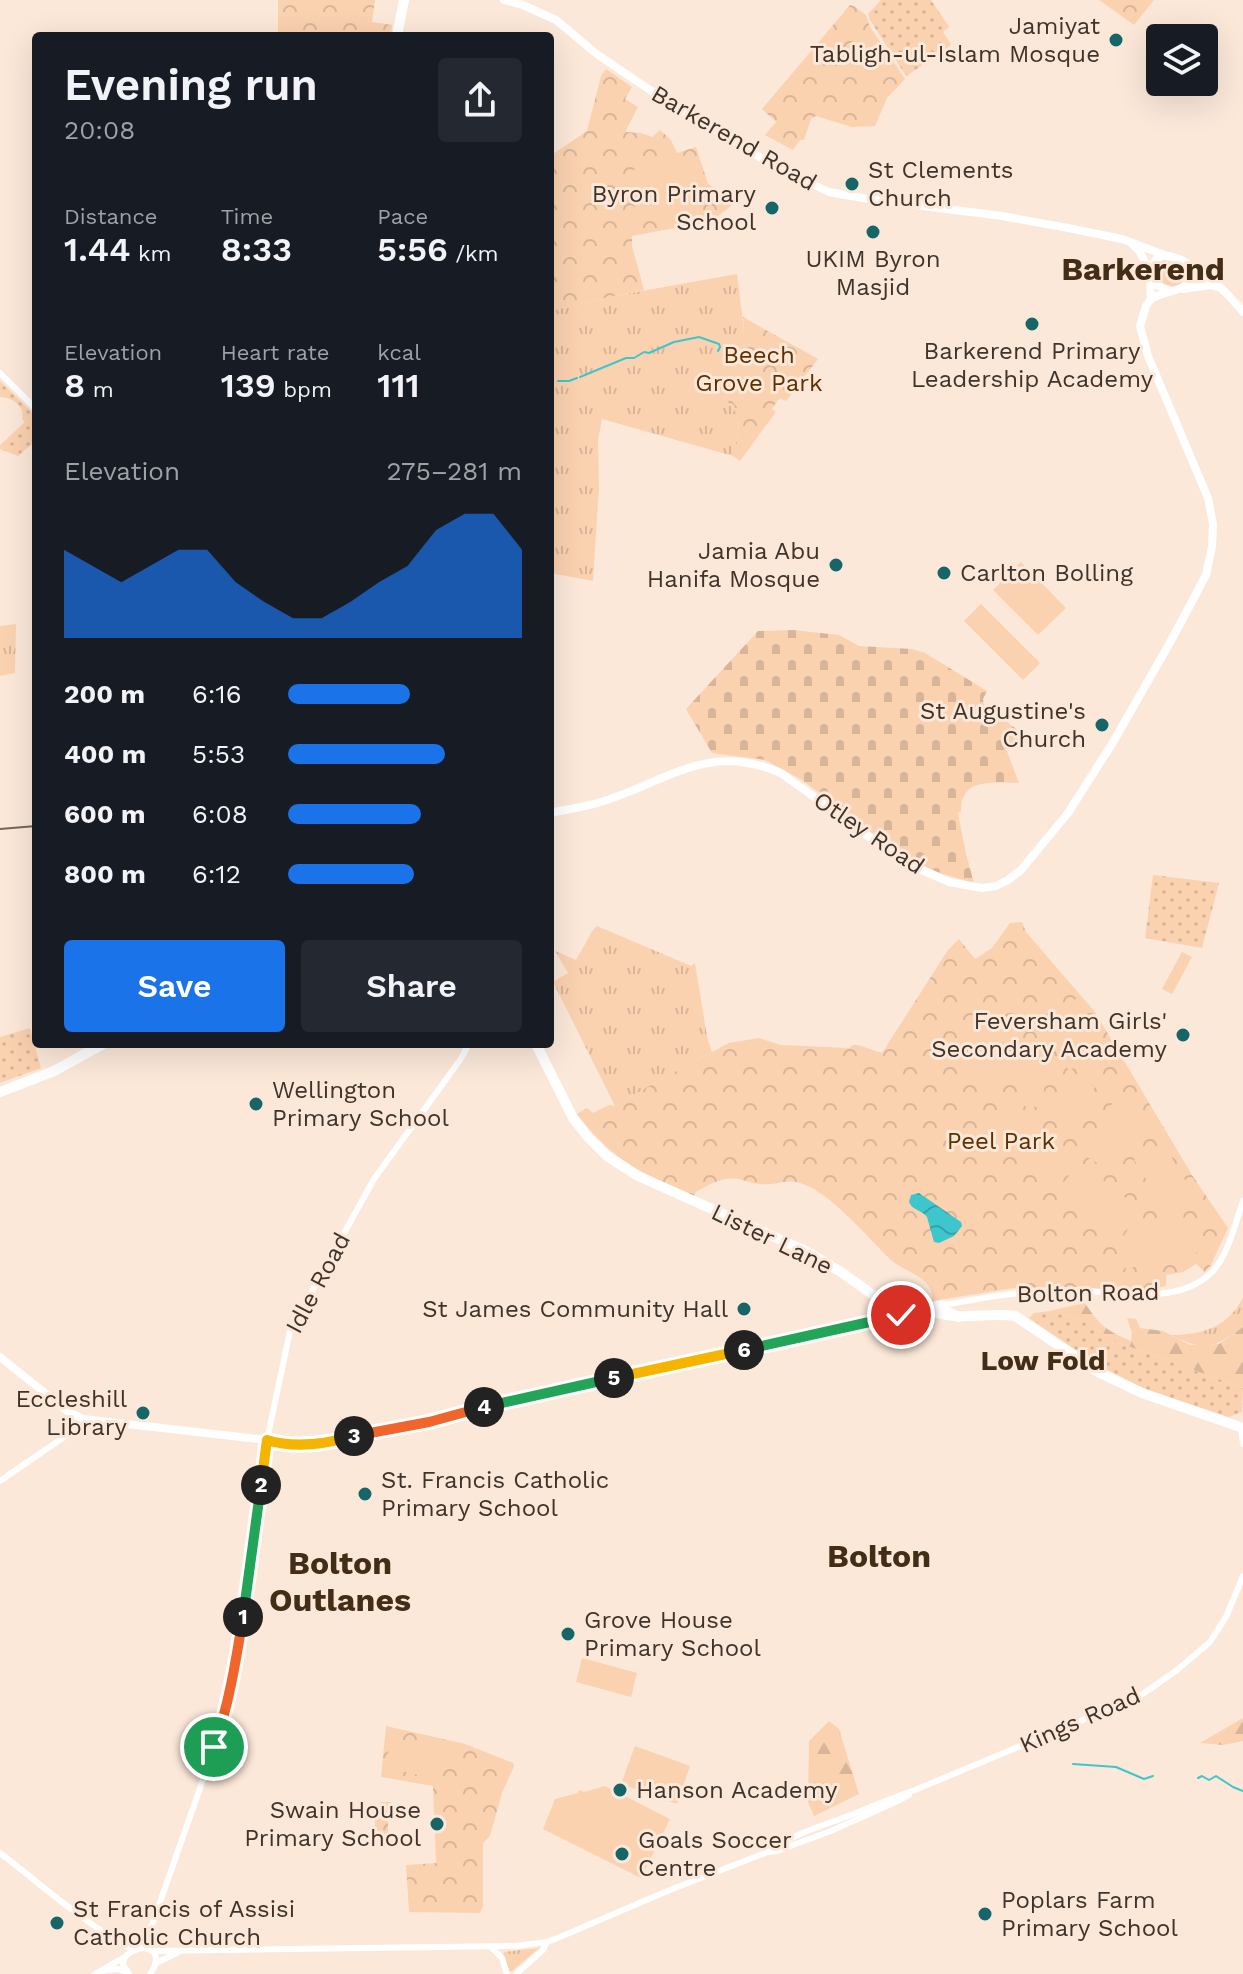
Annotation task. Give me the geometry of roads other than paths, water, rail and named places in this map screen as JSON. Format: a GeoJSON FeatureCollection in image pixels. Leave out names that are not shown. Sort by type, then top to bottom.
{"type":"FeatureCollection","features":[{"type":"Feature","properties":{"kind":"highway"},"geometry":{"type":"LineString","coordinates":[[398,32],[404,0]]}},
{"type":"Feature","properties":{"kind":"highway"},"geometry":{"type":"LineString","coordinates":[[0,1092],[51,1072],[96,1048]]}},
{"type":"Feature","properties":{"kind":"highway","name":"Lister Lane"},"geometry":{"type":"LineString","coordinates":[[538,1048],[573,1118],[607,1156],[624,1168],[692,1201],[806,1251],[901,1315]]}},
{"type":"Feature","properties":{"kind":"highway"},"geometry":{"type":"LineString","coordinates":[[942,1305],[946,1311],[959,1317]]}},
{"type":"Feature","properties":{"kind":"highway","name":"Bolton Road"},"geometry":{"type":"LineString","coordinates":[[901,1315],[942,1305]]}},
{"type":"Feature","properties":{"kind":"highway","name":"Lister Lane"},"geometry":{"type":"LineString","coordinates":[[888,1306],[959,1317],[1015,1316],[1100,1373],[1142,1393],[1242,1426]]}},
{"type":"Feature","properties":{"kind":"main road","name":"Barkerend Road"},"geometry":{"type":"LineString","coordinates":[[504,0],[546,14],[598,55],[650,90],[774,166],[829,192],[1020,219],[1109,236],[1167,256]]}},
{"type":"Feature","properties":{"kind":"main road"},"geometry":{"type":"LineString","coordinates":[[1131,243],[1140,252],[1158,286],[1171,291]]}},
{"type":"Feature","properties":{"kind":"main road"},"geometry":{"type":"LineString","coordinates":[[1149,272],[1157,257],[1183,260],[1216,282],[1243,312]]}},
{"type":"Feature","properties":{"kind":"main road"},"geometry":{"type":"LineString","coordinates":[[1182,289],[1188,285],[1193,268]]}},
{"type":"Feature","properties":{"kind":"main road","name":"Otley Road"},"geometry":{"type":"LineString","coordinates":[[554,812],[604,801],[668,774],[711,762],[761,764],[797,784],[873,841],[915,867],[949,882],[968,887],[996,886],[1021,870],[1068,813],[1112,744],[1206,575],[1212,547],[1213,524],[1204,487],[1145,346],[1140,326],[1151,299],[1149,272]]}},
{"type":"Feature","properties":{"kind":"main road"},"geometry":{"type":"LineString","coordinates":[[1151,299],[1182,289],[1210,285],[1222,288]]}},
{"type":"Feature","properties":{"kind":"main road"},"geometry":{"type":"LineString","coordinates":[[882,1320],[888,1306]]}},
{"type":"Feature","properties":{"kind":"main road","name":"Bolton Road"},"geometry":{"type":"LineString","coordinates":[[83,1419],[294,1445],[326,1443],[901,1315]]}},
{"type":"Feature","properties":{"kind":"main road"},"geometry":{"type":"LineString","coordinates":[[0,1357],[70,1413],[83,1419]]}},
{"type":"Feature","properties":{"kind":"street"},"geometry":{"type":"LineString","coordinates":[[0,373],[32,405]]}},
{"type":"Feature","properties":{"kind":"street","name":"Idle Road"},"geometry":{"type":"LineString","coordinates":[[136,1949],[152,1925],[220,1731],[236,1660],[267,1440],[290,1331],[374,1179],[467,1048]]}},
{"type":"Feature","properties":{"kind":"street","name":"Bolton Road"},"geometry":{"type":"LineString","coordinates":[[942,1305],[1026,1292],[1064,1290],[1125,1294],[1181,1290],[1201,1281],[1219,1263],[1243,1201]]}},
{"type":"Feature","properties":{"kind":"street"},"geometry":{"type":"LineString","coordinates":[[0,1481],[67,1435],[83,1419]]}},
{"type":"Feature","properties":{"kind":"street"},"geometry":{"type":"LineString","coordinates":[[1242,1426],[1243,1444]]}},
{"type":"Feature","properties":{"kind":"street","name":"Kings Road"},"geometry":{"type":"LineString","coordinates":[[516,1974],[543,1950],[547,1942],[674,1888],[841,1827],[915,1790],[1140,1696],[1210,1642],[1226,1617],[1243,1576]]}},
{"type":"Feature","properties":{"kind":"street"},"geometry":{"type":"LineString","coordinates":[[0,1853],[115,1940],[136,1949],[180,1952],[491,1947],[547,1942]]}},
{"type":"Feature","properties":{"kind":"street","name":"Idle Road"},"geometry":{"type":"LineString","coordinates":[[152,1925],[152,1951],[159,1974]]}},
{"type":"Feature","properties":{"kind":"street"},"geometry":{"type":"LineString","coordinates":[[115,1940],[121,1948],[127,1973]]}},
{"type":"Feature","properties":{"kind":"street"},"geometry":{"type":"LineString","coordinates":[[491,1947],[502,1958],[507,1974]]}},
{"type":"Feature","properties":{"kind":"street"},"geometry":{"type":"LineString","coordinates":[[98,1973],[136,1949]]}},
{"type":"Feature","properties":{"kind":"street"},"geometry":{"type":"LineString","coordinates":[[150,1974],[164,1958],[180,1952]]}},
{"type":"Feature","properties":{"kind":"street"},"geometry":{"type":"LineString","coordinates":[[98,1973],[117,1969],[127,1973]]}},
{"type":"Feature","properties":{"kind":"water"},"geometry":{"type":"Polygon","coordinates":[[[919,1193],[961,1222],[962,1226],[954,1236],[934,1242],[927,1217],[909,1202],[911,1195],[919,1193]]]}},
{"type":"Feature","properties":{"kind":"waterway"},"geometry":{"type":"LineString","coordinates":[[580,377],[626,358],[699,337],[719,344],[718,351]]}},
{"type":"Feature","properties":{"kind":"waterway"},"geometry":{"type":"LineString","coordinates":[[558,381],[577,378]]}},
{"type":"Feature","properties":{"kind":"waterway"},"geometry":{"type":"LineString","coordinates":[[1073,1764],[1116,1767],[1144,1779],[1153,1776]]}},
{"type":"Feature","properties":{"kind":"waterway"},"geometry":{"type":"LineString","coordinates":[[1198,1778],[1202,1776],[1209,1780],[1216,1776],[1243,1791]]}},
{"type":"Feature","properties":{"kind":"tram line"},"geometry":{"type":"LineString","coordinates":[[0,829],[32,826]]}},
{"type":"Feature","properties":{"kind":"place","name":"Jamiyat Tabligh-ul-Islam Mosque"},"geometry":{"type":"Point","coordinates":[1116,40]}},
{"type":"Feature","properties":{"kind":"place","name":"St Clements Church"},"geometry":{"type":"Point","coordinates":[852,184]}},
{"type":"Feature","properties":{"kind":"place","name":"Byron Primary School"},"geometry":{"type":"Point","coordinates":[772,208]}},
{"type":"Feature","properties":{"kind":"place","name":"UKIM Byron Masjid"},"geometry":{"type":"Point","coordinates":[873,232]}},
{"type":"Feature","properties":{"kind":"place","name":"Barkerend Primary Leadership Academy"},"geometry":{"type":"Point","coordinates":[1032,324]}},
{"type":"Feature","properties":{"kind":"place","name":"Jamia Abu Hanifa Mosque"},"geometry":{"type":"Point","coordinates":[836,565]}},
{"type":"Feature","properties":{"kind":"place","name":"Carlton Bolling"},"geometry":{"type":"Point","coordinates":[944,573]}},
{"type":"Feature","properties":{"kind":"place","name":"St Augustine's Church"},"geometry":{"type":"Point","coordinates":[1102,725]}},
{"type":"Feature","properties":{"kind":"place","name":"Feversham Girls' Secondary Academy"},"geometry":{"type":"Point","coordinates":[1183,1035]}},
{"type":"Feature","properties":{"kind":"place","name":"Wellington Primary School"},"geometry":{"type":"Point","coordinates":[256,1104]}},
{"type":"Feature","properties":{"kind":"place","name":"St James Community Hall"},"geometry":{"type":"Point","coordinates":[744,1309]}},
{"type":"Feature","properties":{"kind":"place","name":"Eccleshill Library"},"geometry":{"type":"Point","coordinates":[143,1413]}},
{"type":"Feature","properties":{"kind":"place","name":"St. Francis Catholic Primary School"},"geometry":{"type":"Point","coordinates":[365,1494]}},
{"type":"Feature","properties":{"kind":"place","name":"Grove House Primary School"},"geometry":{"type":"Point","coordinates":[568,1634]}},
{"type":"Feature","properties":{"kind":"place","name":"Hanson Academy"},"geometry":{"type":"Point","coordinates":[620,1790]}},
{"type":"Feature","properties":{"kind":"place","name":"Swain House Primary School"},"geometry":{"type":"Point","coordinates":[437,1824]}},
{"type":"Feature","properties":{"kind":"place","name":"Goals Soccer Centre"},"geometry":{"type":"Point","coordinates":[622,1854]}},
{"type":"Feature","properties":{"kind":"place","name":"Poplars Farm Primary School"},"geometry":{"type":"Point","coordinates":[985,1914]}},
{"type":"Feature","properties":{"kind":"place","name":"St Francis of Assisi Catholic Church"},"geometry":{"type":"Point","coordinates":[57,1923]}},
{"type":"Feature","properties":{"kind":"district","name":"Barkerend"},"geometry":{"type":"Point","coordinates":[1143,269]}},
{"type":"Feature","properties":{"kind":"district","name":"Low Fold"},"geometry":{"type":"Point","coordinates":[1043,1360]}},
{"type":"Feature","properties":{"kind":"district","name":"Bolton"},"geometry":{"type":"Point","coordinates":[879,1556]}},
{"type":"Feature","properties":{"kind":"district","name":"Bolton Outlanes"},"geometry":{"type":"Point","coordinates":[340,1582]}},
{"type":"Feature","properties":{"kind":"park label","name":"Beech Grove Park"},"geometry":{"type":"Point","coordinates":[759,369]}},
{"type":"Feature","properties":{"kind":"park label","name":"Peel Park"},"geometry":{"type":"Point","coordinates":[1001,1141]}}]}
